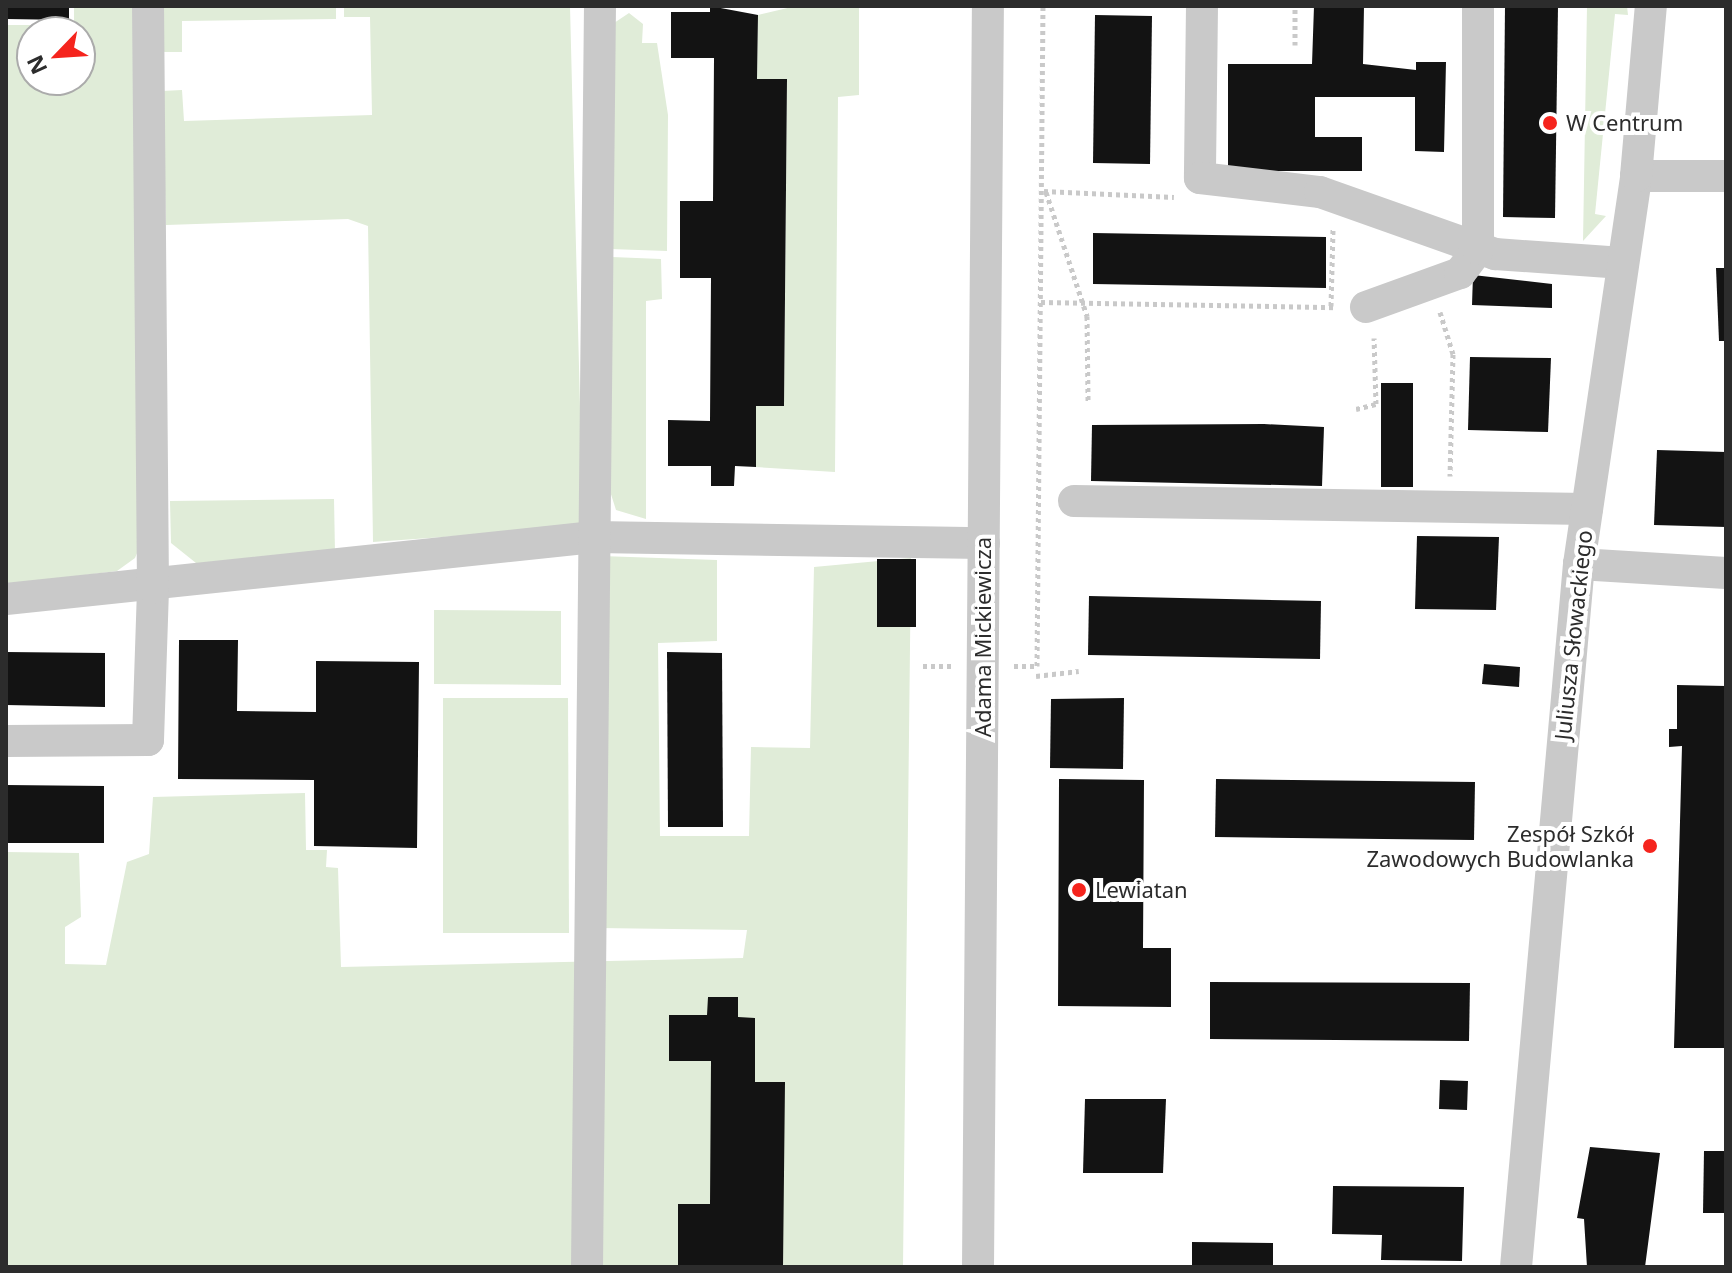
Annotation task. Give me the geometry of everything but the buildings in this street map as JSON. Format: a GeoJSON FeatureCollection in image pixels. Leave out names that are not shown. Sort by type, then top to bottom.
{"type":"FeatureCollection","features":[{"type":"Feature","properties":{"kind":"street"},"geometry":{"type":"LineString","coordinates":[[6,741],[148,740],[153,588],[148,6]]}},
{"type":"Feature","properties":{"kind":"street"},"geometry":{"type":"LineString","coordinates":[[587,1267],[600,6]]}},
{"type":"Feature","properties":{"kind":"street","name":"Adama Mickiewicza"},"geometry":{"type":"LineString","coordinates":[[978,1267],[988,6]]}},
{"type":"Feature","properties":{"kind":"street"},"geometry":{"type":"LineString","coordinates":[[1202,6],[1200,178],[1281,183],[1334,197],[1478,249],[1623,263]]}},
{"type":"Feature","properties":{"kind":"street"},"geometry":{"type":"LineString","coordinates":[[1366,307],[1432,286],[1460,273],[1478,249],[1478,6]]}},
{"type":"Feature","properties":{"kind":"street","name":"Juliusza Słowackiego"},"geometry":{"type":"LineString","coordinates":[[1516,1267],[1579,564],[1636,176],[1651,6]]}},
{"type":"Feature","properties":{"kind":"street"},"geometry":{"type":"LineString","coordinates":[[1636,176],[1726,176]]}},
{"type":"Feature","properties":{"kind":"street"},"geometry":{"type":"LineString","coordinates":[[1074,501],[1587,509]]}},
{"type":"Feature","properties":{"kind":"street"},"geometry":{"type":"LineString","coordinates":[[6,599],[153,588],[594,537],[984,543]]}},
{"type":"Feature","properties":{"kind":"street"},"geometry":{"type":"LineString","coordinates":[[1579,564],[1726,573]]}},
{"type":"Feature","properties":{"kind":"path"},"geometry":{"type":"LineString","coordinates":[[1001,666],[1037,666],[1044,191],[1043,6]]}},
{"type":"Feature","properties":{"kind":"path"},"geometry":{"type":"LineString","coordinates":[[1295,6],[1295,45]]}},
{"type":"Feature","properties":{"kind":"path"},"geometry":{"type":"LineString","coordinates":[[1044,191],[1164,198],[1182,196],[1200,178]]}},
{"type":"Feature","properties":{"kind":"path"},"geometry":{"type":"LineString","coordinates":[[1044,191],[1082,303],[1088,403]]}},
{"type":"Feature","properties":{"kind":"path"},"geometry":{"type":"LineString","coordinates":[[1331,306],[1334,197]]}},
{"type":"Feature","properties":{"kind":"path"},"geometry":{"type":"LineString","coordinates":[[1432,286],[1453,354],[1450,507]]}},
{"type":"Feature","properties":{"kind":"path"},"geometry":{"type":"LineString","coordinates":[[1041,302],[1366,307],[1376,349],[1376,404],[1356,409]]}},
{"type":"Feature","properties":{"kind":"path"},"geometry":{"type":"LineString","coordinates":[[923,666],[964,666]]}},
{"type":"Feature","properties":{"kind":"path"},"geometry":{"type":"LineString","coordinates":[[1036,676],[1079,671]]}},
{"type":"Feature","properties":{"kind":"green space"},"geometry":{"type":"Polygon","coordinates":[[[74,6],[133,6],[142,541],[135,558],[117,571],[6,585],[6,25],[16,25],[16,96],[96,96],[96,16],[74,16],[74,6]]]}},
{"type":"Feature","properties":{"kind":"green space"},"geometry":{"type":"Polygon","coordinates":[[[164,6],[336,6],[336,19],[182,21],[182,52],[164,52],[164,6]]]}},
{"type":"Feature","properties":{"kind":"green space"},"geometry":{"type":"Polygon","coordinates":[[[344,6],[570,6],[583,527],[373,542],[368,226],[348,219],[166,225],[162,91],[182,90],[184,121],[372,115],[370,17],[344,17],[344,6]]]}},
{"type":"Feature","properties":{"kind":"green space"},"geometry":{"type":"Polygon","coordinates":[[[796,6],[859,6],[859,95],[838,97],[835,472],[756,467],[756,406],[784,405],[787,80],[757,79],[758,15],[796,6]]]}},
{"type":"Feature","properties":{"kind":"green space"},"geometry":{"type":"Polygon","coordinates":[[[1587,6],[1627,6],[1628,15],[1615,14],[1595,214],[1606,216],[1583,241],[1587,6]]]}},
{"type":"Feature","properties":{"kind":"green space"},"geometry":{"type":"Polygon","coordinates":[[[629,13],[643,24],[642,43],[657,43],[668,115],[667,251],[610,249],[614,23],[629,13]]]}},
{"type":"Feature","properties":{"kind":"green space"},"geometry":{"type":"Polygon","coordinates":[[[612,257],[661,259],[662,299],[646,301],[646,519],[616,510],[609,488],[612,257]]]}},
{"type":"Feature","properties":{"kind":"green space"},"geometry":{"type":"Polygon","coordinates":[[[334,499],[335,553],[201,567],[171,543],[170,501],[334,499]]]}},
{"type":"Feature","properties":{"kind":"green space"},"geometry":{"type":"Polygon","coordinates":[[[601,556],[717,560],[717,641],[658,643],[660,836],[749,836],[751,747],[810,748],[814,567],[911,558],[903,1267],[6,1267],[6,852],[79,853],[81,917],[65,927],[65,964],[106,965],[127,862],[149,854],[153,797],[305,793],[306,850],[327,850],[326,867],[338,868],[341,967],[743,958],[747,930],[599,928],[601,556]]]}},
{"type":"Feature","properties":{"kind":"green space"},"geometry":{"type":"Polygon","coordinates":[[[434,610],[561,611],[561,685],[434,684],[434,610]]]}},
{"type":"Feature","properties":{"kind":"green space"},"geometry":{"type":"Polygon","coordinates":[[[443,698],[568,698],[569,933],[443,933],[443,698]]]}},
{"type":"Feature","properties":{"kind":"place","name":"W Centrum"},"geometry":{"type":"Point","coordinates":[1550,123]}},
{"type":"Feature","properties":{"kind":"place","name":"Zespół Szkół Zawodowych Budowlanka"},"geometry":{"type":"Point","coordinates":[1650,846]}},
{"type":"Feature","properties":{"kind":"place","name":"Lewiatan"},"geometry":{"type":"Point","coordinates":[1079,890]}}]}
